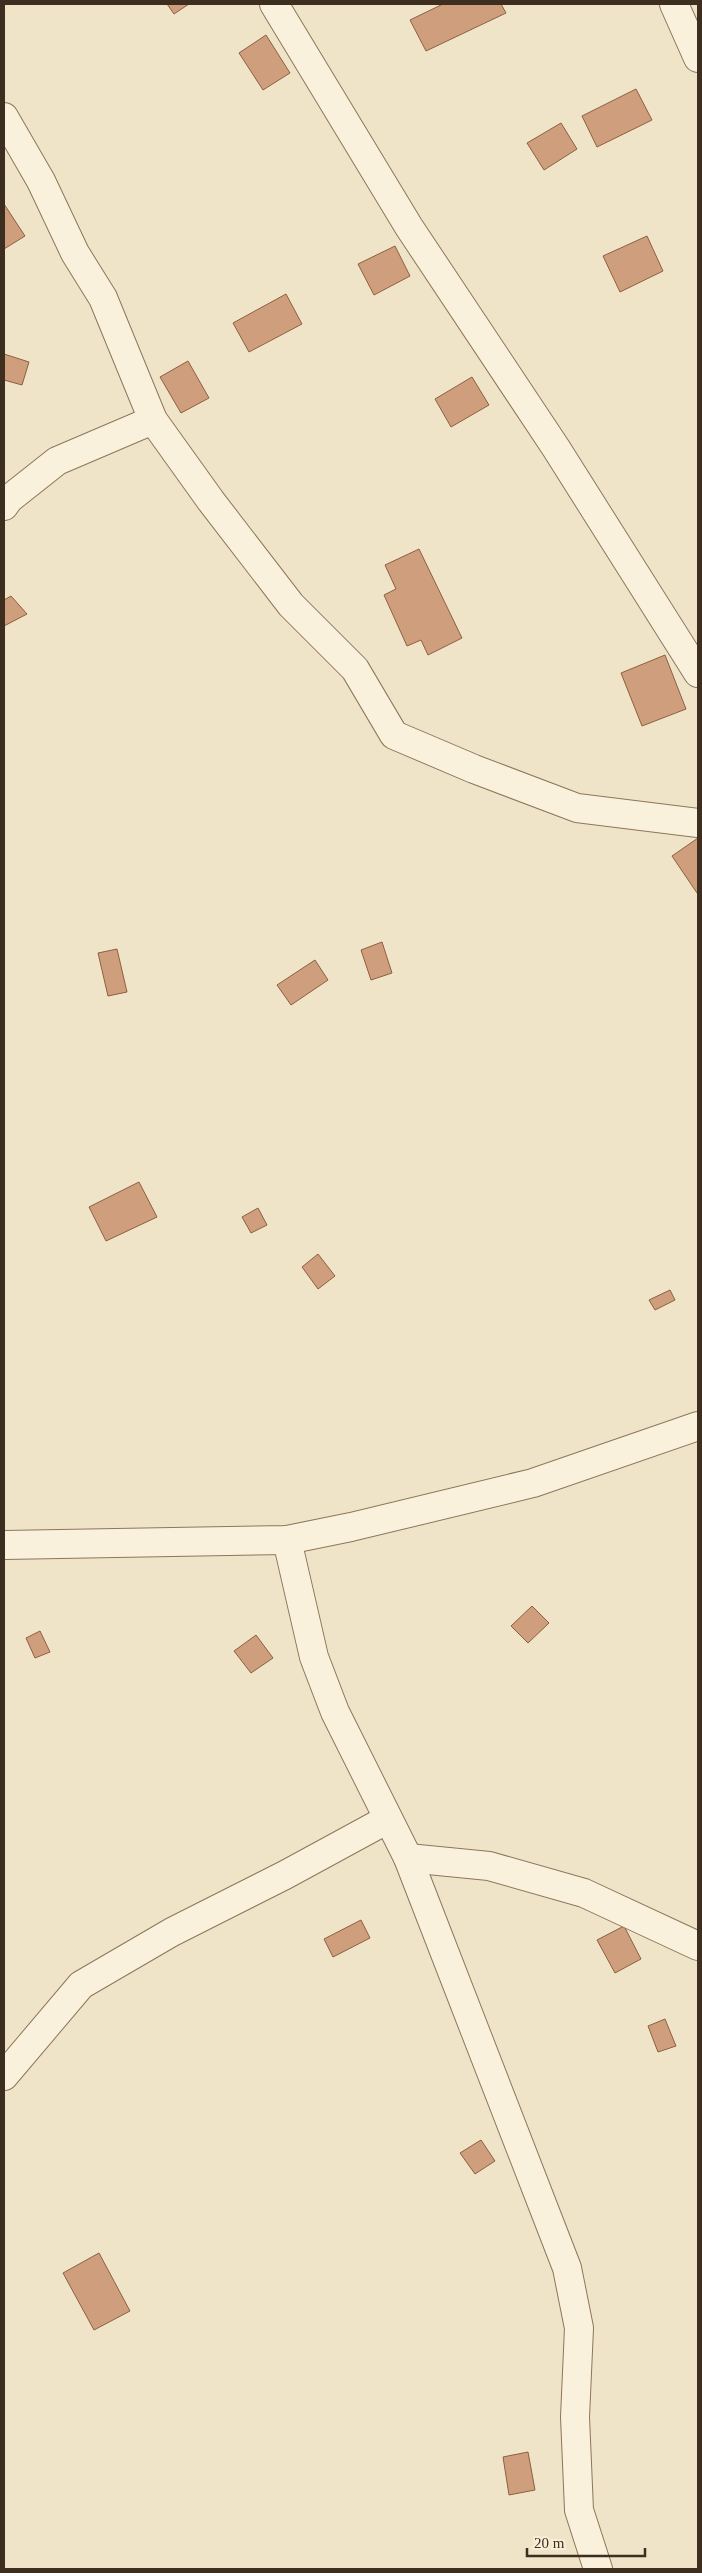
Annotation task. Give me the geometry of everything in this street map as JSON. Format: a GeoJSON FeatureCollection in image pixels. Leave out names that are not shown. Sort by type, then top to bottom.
{"type":"FeatureCollection","features":[{"type":"Feature","properties":{"kind":"street"},"geometry":{"type":"LineString","coordinates":[[674,4],[698,58]]}},
{"type":"Feature","properties":{"kind":"street"},"geometry":{"type":"LineString","coordinates":[[277,6],[409,226],[561,456],[698,673]]}},
{"type":"Feature","properties":{"kind":"street"},"geometry":{"type":"LineString","coordinates":[[4,118],[41,181],[76,253],[103,298],[153,420],[211,501],[292,605],[355,669],[394,735],[474,769],[577,808],[698,823]]}},
{"type":"Feature","properties":{"kind":"street"},"geometry":{"type":"LineString","coordinates":[[4,506],[9,499],[57,460],[153,420]]}},
{"type":"Feature","properties":{"kind":"street"},"geometry":{"type":"LineString","coordinates":[[4,1545],[287,1540],[351,1528],[533,1483],[698,1426]]}},
{"type":"Feature","properties":{"kind":"street"},"geometry":{"type":"LineString","coordinates":[[287,1540],[314,1657],[335,1712],[408,1858],[567,2268],[579,2328],[574,2417],[579,2510],[598,2569]]}},
{"type":"Feature","properties":{"kind":"street"},"geometry":{"type":"LineString","coordinates":[[4,2076],[80,1985],[172,1932],[285,1875],[388,1819]]}},
{"type":"Feature","properties":{"kind":"street"},"geometry":{"type":"LineString","coordinates":[[408,1858],[489,1866],[584,1893],[698,1946]]}},
{"type":"Feature","properties":{"kind":"building"},"geometry":{"type":"Polygon","coordinates":[[[167,4],[189,4],[174,14],[167,4]]]}},
{"type":"Feature","properties":{"kind":"building"},"geometry":{"type":"Polygon","coordinates":[[[443,4],[501,4],[506,13],[426,51],[410,20],[443,4]]]}},
{"type":"Feature","properties":{"kind":"building"},"geometry":{"type":"Polygon","coordinates":[[[266,35],[290,73],[263,90],[239,53],[266,35]]]}},
{"type":"Feature","properties":{"kind":"building"},"geometry":{"type":"Polygon","coordinates":[[[636,89],[652,120],[597,147],[582,116],[636,89]]]}},
{"type":"Feature","properties":{"kind":"building"},"geometry":{"type":"Polygon","coordinates":[[[561,123],[577,149],[544,170],[527,143],[561,123]]]}},
{"type":"Feature","properties":{"kind":"building"},"geometry":{"type":"Polygon","coordinates":[[[4,204],[25,236],[4,249],[4,204]]]}},
{"type":"Feature","properties":{"kind":"building"},"geometry":{"type":"Polygon","coordinates":[[[647,236],[663,271],[620,292],[603,256],[647,236]]]}},
{"type":"Feature","properties":{"kind":"building"},"geometry":{"type":"Polygon","coordinates":[[[395,246],[410,276],[374,295],[358,264],[395,246]]]}},
{"type":"Feature","properties":{"kind":"building"},"geometry":{"type":"Polygon","coordinates":[[[286,294],[302,324],[249,352],[233,323],[286,294]]]}},
{"type":"Feature","properties":{"kind":"building"},"geometry":{"type":"Polygon","coordinates":[[[4,354],[29,362],[22,385],[4,380],[4,354]]]}},
{"type":"Feature","properties":{"kind":"building"},"geometry":{"type":"Polygon","coordinates":[[[188,361],[209,398],[181,413],[160,377],[188,361]]]}},
{"type":"Feature","properties":{"kind":"building"},"geometry":{"type":"Polygon","coordinates":[[[472,377],[489,405],[451,427],[435,399],[472,377]]]}},
{"type":"Feature","properties":{"kind":"building"},"geometry":{"type":"Polygon","coordinates":[[[419,549],[462,638],[428,655],[421,640],[407,646],[384,595],[396,589],[385,565],[419,549]]]}},
{"type":"Feature","properties":{"kind":"building"},"geometry":{"type":"Polygon","coordinates":[[[11,596],[27,614],[4,626],[4,600],[11,596]]]}},
{"type":"Feature","properties":{"kind":"building"},"geometry":{"type":"Polygon","coordinates":[[[665,655],[686,709],[642,726],[621,673],[665,655]]]}},
{"type":"Feature","properties":{"kind":"building"},"geometry":{"type":"Polygon","coordinates":[[[698,838],[698,892],[697,893],[672,856],[698,838]]]}},
{"type":"Feature","properties":{"kind":"building"},"geometry":{"type":"Polygon","coordinates":[[[382,942],[392,973],[371,980],[361,950],[382,942]]]}},
{"type":"Feature","properties":{"kind":"building"},"geometry":{"type":"Polygon","coordinates":[[[117,949],[127,992],[108,996],[98,953],[117,949]]]}},
{"type":"Feature","properties":{"kind":"building"},"geometry":{"type":"Polygon","coordinates":[[[315,960],[328,980],[291,1005],[277,985],[315,960]]]}},
{"type":"Feature","properties":{"kind":"building"},"geometry":{"type":"Polygon","coordinates":[[[139,1182],[157,1217],[106,1241],[89,1207],[139,1182]]]}},
{"type":"Feature","properties":{"kind":"building"},"geometry":{"type":"Polygon","coordinates":[[[258,1208],[267,1225],[251,1233],[242,1217],[258,1208]]]}},
{"type":"Feature","properties":{"kind":"building"},"geometry":{"type":"Polygon","coordinates":[[[318,1254],[335,1276],[318,1289],[302,1267],[318,1254]]]}},
{"type":"Feature","properties":{"kind":"building"},"geometry":{"type":"Polygon","coordinates":[[[670,1290],[675,1300],[655,1310],[649,1300],[670,1290]]]}},
{"type":"Feature","properties":{"kind":"building"},"geometry":{"type":"Polygon","coordinates":[[[532,1606],[549,1623],[528,1643],[511,1626],[532,1606]]]}},
{"type":"Feature","properties":{"kind":"building"},"geometry":{"type":"Polygon","coordinates":[[[40,1631],[50,1652],[35,1658],[26,1638],[40,1631]]]}},
{"type":"Feature","properties":{"kind":"building"},"geometry":{"type":"Polygon","coordinates":[[[256,1635],[273,1658],[251,1673],[234,1651],[256,1635]]]}},
{"type":"Feature","properties":{"kind":"building"},"geometry":{"type":"Polygon","coordinates":[[[361,1920],[370,1938],[333,1957],[324,1939],[361,1920]]]}},
{"type":"Feature","properties":{"kind":"building"},"geometry":{"type":"Polygon","coordinates":[[[624,1926],[641,1959],[615,1973],[597,1940],[624,1926]]]}},
{"type":"Feature","properties":{"kind":"building"},"geometry":{"type":"Polygon","coordinates":[[[665,2019],[676,2046],[658,2052],[648,2026],[665,2019]]]}},
{"type":"Feature","properties":{"kind":"building"},"geometry":{"type":"Polygon","coordinates":[[[481,2140],[495,2161],[475,2174],[460,2153],[481,2140]]]}},
{"type":"Feature","properties":{"kind":"building"},"geometry":{"type":"Polygon","coordinates":[[[99,2253],[130,2311],[94,2330],[63,2273],[99,2253]]]}},
{"type":"Feature","properties":{"kind":"building"},"geometry":{"type":"Polygon","coordinates":[[[528,2452],[535,2490],[509,2495],[503,2457],[528,2452]]]}}]}
